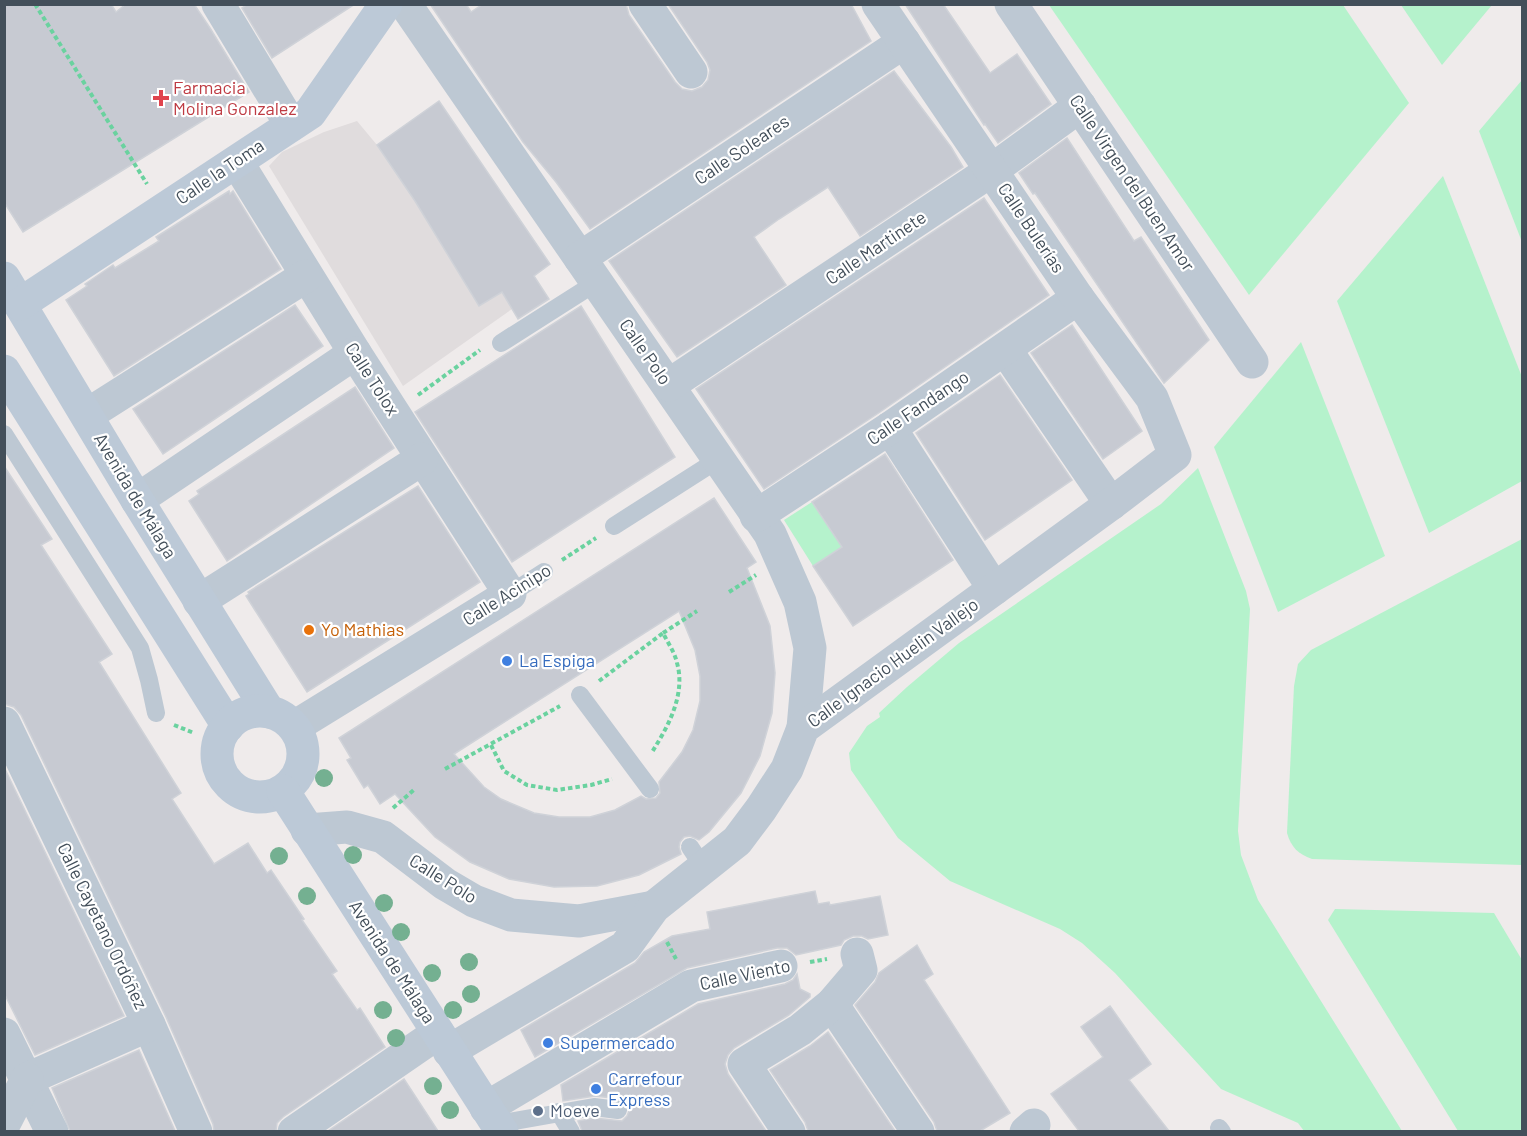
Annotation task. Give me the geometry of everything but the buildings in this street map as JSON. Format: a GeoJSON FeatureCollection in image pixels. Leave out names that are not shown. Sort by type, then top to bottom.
{"type":"FeatureCollection","features":[{"type":"Feature","properties":{"kind":"main road","name":"Calle la Toma"},"geometry":{"type":"LineString","coordinates":[[13,291],[163,210],[310,113],[386,4]]}},
{"type":"Feature","properties":{"kind":"main road","name":"Avenida de Málaga"},"geometry":{"type":"LineString","coordinates":[[13,291],[198,601],[281,720]]}},
{"type":"Feature","properties":{"kind":"main road"},"geometry":{"type":"LineString","coordinates":[[4,371],[228,726]]}},
{"type":"Feature","properties":{"kind":"main road"},"geometry":{"type":"LineString","coordinates":[[254,711],[281,720],[300,738],[303,751],[302,765],[297,777],[283,792],[273,796],[255,797],[237,791],[224,778],[218,761],[219,742],[228,726],[239,717],[254,711]]}},
{"type":"Feature","properties":{"kind":"main road","name":"Avenida de Málaga"},"geometry":{"type":"LineString","coordinates":[[283,792],[495,1121]]}},
{"type":"Feature","properties":{"kind":"street"},"geometry":{"type":"LineString","coordinates":[[218,4],[291,125]]}},
{"type":"Feature","properties":{"kind":"street","name":"Calle Polo"},"geometry":{"type":"LineString","coordinates":[[405,4],[774,542],[800,602],[810,648],[803,728]]}},
{"type":"Feature","properties":{"kind":"street"},"geometry":{"type":"LineString","coordinates":[[645,4],[691,72]]}},
{"type":"Feature","properties":{"kind":"street","name":"Calle Bulerías"},"geometry":{"type":"LineString","coordinates":[[878,4],[1078,298],[1152,398],[1175,455]]}},
{"type":"Feature","properties":{"kind":"street","name":"Calle Virgen del Buen Amor"},"geometry":{"type":"LineString","coordinates":[[1011,4],[1252,362]]}},
{"type":"Feature","properties":{"kind":"street","name":"Calle Soleares"},"geometry":{"type":"LineString","coordinates":[[588,270],[904,42]]}},
{"type":"Feature","properties":{"kind":"street","name":"Calle Martinete"},"geometry":{"type":"LineString","coordinates":[[669,386],[992,171],[1080,106]]}},
{"type":"Feature","properties":{"kind":"street","name":"Calle Tolox"},"geometry":{"type":"LineString","coordinates":[[237,162],[306,276],[510,594]]}},
{"type":"Feature","properties":{"kind":"street"},"geometry":{"type":"LineString","coordinates":[[87,415],[306,276]]}},
{"type":"Feature","properties":{"kind":"street","name":"Calle Fandango"},"geometry":{"type":"LineString","coordinates":[[756,516],[890,428],[1078,298]]}},
{"type":"Feature","properties":{"kind":"street"},"geometry":{"type":"LineString","coordinates":[[1005,349],[1111,504]]}},
{"type":"Feature","properties":{"kind":"street"},"geometry":{"type":"LineString","coordinates":[[137,500],[355,353]]}},
{"type":"Feature","properties":{"kind":"street"},"geometry":{"type":"LineString","coordinates":[[890,428],[994,589]]}},
{"type":"Feature","properties":{"kind":"street","name":"Calle Ignacio Huelin Vallejo"},"geometry":{"type":"LineString","coordinates":[[294,1131],[443,1042],[625,947],[654,907],[697,858],[737,841],[788,769],[803,728],[1175,455]]}},
{"type":"Feature","properties":{"kind":"street"},"geometry":{"type":"LineString","coordinates":[[198,601],[422,459]]}},
{"type":"Feature","properties":{"kind":"street","name":"Calle Acinipo"},"geometry":{"type":"LineString","coordinates":[[281,720],[510,594]]}},
{"type":"Feature","properties":{"kind":"street","name":"Calle Cayetano Ordóñez"},"geometry":{"type":"LineString","coordinates":[[4,723],[149,1025],[196,1131]]}},
{"type":"Feature","properties":{"kind":"street","name":"Calle Polo"},"geometry":{"type":"LineString","coordinates":[[307,830],[347,827],[383,837],[445,884],[474,901],[511,915],[579,921],[654,907]]}},
{"type":"Feature","properties":{"kind":"street"},"geometry":{"type":"LineString","coordinates":[[789,1131],[744,1064],[800,1030],[832,1004],[861,970],[857,954]]}},
{"type":"Feature","properties":{"kind":"street","name":"Calle Viento"},"geometry":{"type":"LineString","coordinates":[[495,1121],[691,986],[781,966]]}},
{"type":"Feature","properties":{"kind":"street"},"geometry":{"type":"LineString","coordinates":[[832,1004],[918,1131]]}},
{"type":"Feature","properties":{"kind":"street"},"geometry":{"type":"LineString","coordinates":[[4,1124],[27,1079],[149,1025]]}},
{"type":"Feature","properties":{"kind":"street"},"geometry":{"type":"LineString","coordinates":[[4,1034],[52,1131]]}},
{"type":"Feature","properties":{"kind":"lane"},"geometry":{"type":"LineString","coordinates":[[501,343],[588,270]]}},
{"type":"Feature","properties":{"kind":"lane"},"geometry":{"type":"LineString","coordinates":[[4,434],[140,648],[156,713]]}},
{"type":"Feature","properties":{"kind":"lane"},"geometry":{"type":"LineString","coordinates":[[614,526],[719,459]]}},
{"type":"Feature","properties":{"kind":"lane","name":"Calle Acinipo"},"geometry":{"type":"LineString","coordinates":[[510,594],[544,572]]}},
{"type":"Feature","properties":{"kind":"lane"},"geometry":{"type":"LineString","coordinates":[[580,695],[650,789]]}},
{"type":"Feature","properties":{"kind":"lane"},"geometry":{"type":"LineString","coordinates":[[495,1121],[559,1112],[618,1110]]}},
{"type":"Feature","properties":{"kind":"lane"},"geometry":{"type":"LineString","coordinates":[[559,1112],[571,1131]]}},
{"type":"Feature","properties":{"kind":"path"},"geometry":{"type":"LineString","coordinates":[[35,4],[163,210]]}},
{"type":"Feature","properties":{"kind":"path","name":"Calle Acinipo"},"geometry":{"type":"LineString","coordinates":[[544,572],[614,526]]}},
{"type":"Feature","properties":{"kind":"path"},"geometry":{"type":"LineString","coordinates":[[663,633],[697,611]]}},
{"type":"Feature","properties":{"kind":"path"},"geometry":{"type":"LineString","coordinates":[[445,769],[491,745]]}},
{"type":"Feature","properties":{"kind":"path","name":"Calle Viento"},"geometry":{"type":"LineString","coordinates":[[781,966],[857,954]]}},
{"type":"Feature","properties":{"kind":"shaded area"},"geometry":{"type":"Polygon","coordinates":[[[439,101],[550,264],[534,276],[543,290],[512,309],[403,386],[269,166],[282,152],[324,132],[357,121],[377,145],[439,101]]]}},
{"type":"Feature","properties":{"kind":"green space"},"geometry":{"type":"Polygon","coordinates":[[[1049,5],[1343,5],[1409,103],[1249,295],[1049,5]]]}},
{"type":"Feature","properties":{"kind":"green space"},"geometry":{"type":"Polygon","coordinates":[[[1401,5],[1492,5],[1442,65],[1401,5]]]}},
{"type":"Feature","properties":{"kind":"green space"},"geometry":{"type":"Polygon","coordinates":[[[1522,80],[1522,242],[1479,131],[1522,80]]]}},
{"type":"Feature","properties":{"kind":"green space"},"geometry":{"type":"Polygon","coordinates":[[[1443,176],[1522,377],[1522,481],[1429,533],[1337,301],[1443,176]]]}},
{"type":"Feature","properties":{"kind":"green space"},"geometry":{"type":"Polygon","coordinates":[[[1301,342],[1385,556],[1278,612],[1214,447],[1301,342]]]}},
{"type":"Feature","properties":{"kind":"green space"},"geometry":{"type":"Polygon","coordinates":[[[1198,468],[1246,591],[1250,609],[1238,831],[1241,855],[1258,900],[1402,1131],[1304,1131],[1298,1123],[1221,1089],[1115,973],[1082,943],[1060,929],[950,881],[898,838],[851,770],[849,753],[867,726],[880,717],[879,713],[907,687],[959,643],[1161,504],[1198,468]]]}},
{"type":"Feature","properties":{"kind":"green space"},"geometry":{"type":"Polygon","coordinates":[[[812,502],[842,547],[813,566],[784,520],[812,502]]]}},
{"type":"Feature","properties":{"kind":"green space"},"geometry":{"type":"Polygon","coordinates":[[[1522,539],[1522,865],[1312,859],[1303,855],[1293,846],[1287,833],[1294,686],[1298,664],[1311,650],[1522,539]]]}},
{"type":"Feature","properties":{"kind":"green space"},"geometry":{"type":"Polygon","coordinates":[[[1335,909],[1494,913],[1522,960],[1522,1131],[1458,1131],[1328,920],[1335,909]]]}},
{"type":"Feature","properties":{"kind":"place","name":"Farmacia Molina Gonzalez"},"geometry":{"type":"Point","coordinates":[161,98]}},
{"type":"Feature","properties":{"kind":"place","name":"Yo Mathias"},"geometry":{"type":"Point","coordinates":[309,630]}},
{"type":"Feature","properties":{"kind":"place","name":"La Espiga"},"geometry":{"type":"Point","coordinates":[507,661]}},
{"type":"Feature","properties":{"kind":"place","name":"Supermercado"},"geometry":{"type":"Point","coordinates":[548,1043]}},
{"type":"Feature","properties":{"kind":"place","name":"Carrefour Express"},"geometry":{"type":"Point","coordinates":[596,1089]}},
{"type":"Feature","properties":{"kind":"place","name":"Moeve"},"geometry":{"type":"Point","coordinates":[538,1111]}}]}
